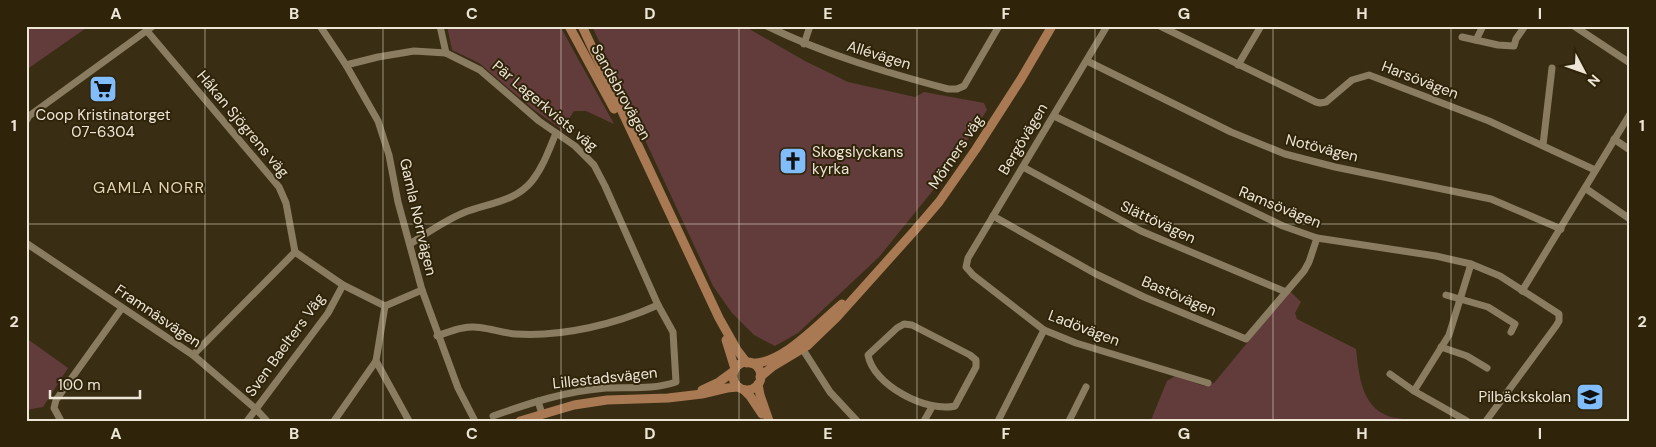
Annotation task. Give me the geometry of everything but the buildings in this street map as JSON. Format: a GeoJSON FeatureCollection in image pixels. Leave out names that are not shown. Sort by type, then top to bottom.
{"type":"FeatureCollection","features":[{"type":"Feature","properties":{"kind":"main road","name":"Sandsbrovägen"},"geometry":{"type":"LineString","coordinates":[[569,26],[648,170]]}},
{"type":"Feature","properties":{"kind":"main road","name":"Sandsbrovägen"},"geometry":{"type":"LineString","coordinates":[[582,26],[719,318],[737,350],[749,363]]}},
{"type":"Feature","properties":{"kind":"main road","name":"Mörners väg"},"geometry":{"type":"LineString","coordinates":[[759,381],[772,367],[836,317],[909,238],[952,183],[1008,100],[1052,26]]}},
{"type":"Feature","properties":{"kind":"main road","name":"Sandsbrovägen"},"geometry":{"type":"LineString","coordinates":[[719,318],[734,370]]}},
{"type":"Feature","properties":{"kind":"main road","name":"Mörners väg"},"geometry":{"type":"LineString","coordinates":[[749,363],[764,361],[800,346]]}},
{"type":"Feature","properties":{"kind":"main road"},"geometry":{"type":"LineString","coordinates":[[749,363],[758,369],[761,400],[768,421],[750,396],[734,381],[734,370],[741,364],[749,363]]}},
{"type":"Feature","properties":{"kind":"main road","name":"Lillestadsvägen"},"geometry":{"type":"LineString","coordinates":[[686,396],[711,386],[734,370]]}},
{"type":"Feature","properties":{"kind":"main road"},"geometry":{"type":"LineString","coordinates":[[741,389],[752,389],[759,381]]}},
{"type":"Feature","properties":{"kind":"main road","name":"Lillestadsvägen"},"geometry":{"type":"LineString","coordinates":[[520,421],[574,406],[607,400],[686,396],[741,389]]}},
{"type":"Feature","properties":{"kind":"street","name":"Gamla Norrvägen"},"geometry":{"type":"LineString","coordinates":[[320,26],[346,65],[378,121],[389,155],[398,202],[422,290],[437,336],[458,388],[475,421]]}},
{"type":"Feature","properties":{"kind":"street"},"geometry":{"type":"LineString","coordinates":[[346,65],[414,51],[446,53],[440,26]]}},
{"type":"Feature","properties":{"kind":"street","name":"Allévägen"},"geometry":{"type":"LineString","coordinates":[[767,26],[804,44],[876,70],[948,89],[957,89],[964,86],[999,26]]}},
{"type":"Feature","properties":{"kind":"street"},"geometry":{"type":"LineString","coordinates":[[804,44],[810,26]]}},
{"type":"Feature","properties":{"kind":"street","name":"Bergövägen"},"geometry":{"type":"LineString","coordinates":[[966,268],[968,258],[1107,26]]}},
{"type":"Feature","properties":{"kind":"street","name":"Harsövägen"},"geometry":{"type":"LineString","coordinates":[[1160,26],[1320,103],[1326,102],[1352,80],[1369,75],[1489,121],[1595,170]]}},
{"type":"Feature","properties":{"kind":"street"},"geometry":{"type":"LineString","coordinates":[[1238,65],[1261,26]]}},
{"type":"Feature","properties":{"kind":"street"},"geometry":{"type":"LineString","coordinates":[[1476,40],[1483,26]]}},
{"type":"Feature","properties":{"kind":"street"},"geometry":{"type":"LineString","coordinates":[[1462,37],[1498,45],[1514,46],[1516,39],[1525,26]]}},
{"type":"Feature","properties":{"kind":"street"},"geometry":{"type":"LineString","coordinates":[[1574,26],[1630,63]]}},
{"type":"Feature","properties":{"kind":"street"},"geometry":{"type":"LineString","coordinates":[[27,117],[150,29]]}},
{"type":"Feature","properties":{"kind":"street","name":"Håkan Sjögrens väg"},"geometry":{"type":"LineString","coordinates":[[150,29],[279,187],[286,203],[294,252]]}},
{"type":"Feature","properties":{"kind":"street","name":"Pär Lagerkvists väg"},"geometry":{"type":"LineString","coordinates":[[446,53],[480,70],[539,121],[575,146],[594,165],[606,186],[658,305],[674,332],[676,382]]}},
{"type":"Feature","properties":{"kind":"street","name":"Notövägen"},"geometry":{"type":"LineString","coordinates":[[1086,61],[1231,132],[1279,151],[1335,166],[1491,199],[1561,229]]}},
{"type":"Feature","properties":{"kind":"street"},"geometry":{"type":"LineString","coordinates":[[1543,145],[1552,68]]}},
{"type":"Feature","properties":{"kind":"street"},"geometry":{"type":"LineString","coordinates":[[1522,291],[1630,114]]}},
{"type":"Feature","properties":{"kind":"street","name":"Ramsövägen"},"geometry":{"type":"LineString","coordinates":[[1054,116],[1283,226],[1317,238],[1436,256],[1471,264],[1500,276],[1559,314],[1559,321],[1556,326],[1486,421]]}},
{"type":"Feature","properties":{"kind":"street"},"geometry":{"type":"LineString","coordinates":[[410,244],[464,212],[516,195],[541,169],[556,133]]}},
{"type":"Feature","properties":{"kind":"street"},"geometry":{"type":"LineString","coordinates":[[1614,139],[1630,150]]}},
{"type":"Feature","properties":{"kind":"street","name":"Slättövägen"},"geometry":{"type":"LineString","coordinates":[[1022,167],[1141,231],[1286,292]]}},
{"type":"Feature","properties":{"kind":"street"},"geometry":{"type":"LineString","coordinates":[[1584,188],[1630,218]]}},
{"type":"Feature","properties":{"kind":"street","name":"Bastövägen"},"geometry":{"type":"LineString","coordinates":[[994,216],[1096,274],[1144,297],[1246,339],[1304,271],[1317,238]]}},
{"type":"Feature","properties":{"kind":"street","name":"Framnäsvägen"},"geometry":{"type":"LineString","coordinates":[[26,243],[193,356],[256,409],[267,421]]}},
{"type":"Feature","properties":{"kind":"street"},"geometry":{"type":"LineString","coordinates":[[193,356],[294,252],[343,285],[385,306],[422,290]]}},
{"type":"Feature","properties":{"kind":"street"},"geometry":{"type":"LineString","coordinates":[[1414,391],[1449,335],[1471,264]]}},
{"type":"Feature","properties":{"kind":"street","name":"Ladövägen"},"geometry":{"type":"LineString","coordinates":[[966,268],[1044,330],[1106,353],[1208,383]]}},
{"type":"Feature","properties":{"kind":"street","name":"Sven Baelters Väg"},"geometry":{"type":"LineString","coordinates":[[247,421],[328,313],[343,285]]}},
{"type":"Feature","properties":{"kind":"street"},"geometry":{"type":"LineString","coordinates":[[1446,295],[1488,307],[1515,324],[1511,332]]}},
{"type":"Feature","properties":{"kind":"street"},"geometry":{"type":"LineString","coordinates":[[437,336],[464,327],[515,334],[560,333],[635,316],[658,305]]}},
{"type":"Feature","properties":{"kind":"street"},"geometry":{"type":"LineString","coordinates":[[334,421],[376,360],[385,306]]}},
{"type":"Feature","properties":{"kind":"street"},"geometry":{"type":"LineString","coordinates":[[61,421],[54,408],[56,400],[122,308]]}},
{"type":"Feature","properties":{"kind":"street"},"geometry":{"type":"LineString","coordinates":[[904,324],[912,325],[970,355],[976,360],[976,367],[955,406],[949,408],[932,407],[902,394],[881,378],[869,363],[868,355],[897,328],[904,324]]}},
{"type":"Feature","properties":{"kind":"street"},"geometry":{"type":"LineString","coordinates":[[998,421],[1044,330]]}},
{"type":"Feature","properties":{"kind":"street"},"geometry":{"type":"LineString","coordinates":[[800,346],[830,392],[857,421]]}},
{"type":"Feature","properties":{"kind":"street"},"geometry":{"type":"LineString","coordinates":[[1441,348],[1467,356],[1487,368]]}},
{"type":"Feature","properties":{"kind":"street"},"geometry":{"type":"LineString","coordinates":[[376,360],[409,421]]}},
{"type":"Feature","properties":{"kind":"street"},"geometry":{"type":"LineString","coordinates":[[1390,374],[1414,391],[1467,421]]}},
{"type":"Feature","properties":{"kind":"street","name":"Lillestadsvägen"},"geometry":{"type":"LineString","coordinates":[[493,416],[538,400],[565,393],[607,388],[638,388],[676,382]]}},
{"type":"Feature","properties":{"kind":"street"},"geometry":{"type":"LineString","coordinates":[[1069,421],[1086,387]]}},
{"type":"Feature","properties":{"kind":"street","name":"Lillestadsvägen"},"geometry":{"type":"LineString","coordinates":[[538,400],[542,414]]}},
{"type":"Feature","properties":{"kind":"street"},"geometry":{"type":"LineString","coordinates":[[924,421],[932,407]]}},
{"type":"Feature","properties":{"kind":"shaded area"},"geometry":{"type":"Polygon","coordinates":[[[26,26],[89,26],[26,70],[26,26]]]}},
{"type":"Feature","properties":{"kind":"shaded area"},"geometry":{"type":"Polygon","coordinates":[[[447,26],[560,26],[614,124],[586,111],[574,111],[562,130],[533,109],[479,63],[452,50],[447,26]]]}},
{"type":"Feature","properties":{"kind":"shaded area"},"geometry":{"type":"Polygon","coordinates":[[[592,26],[744,26],[805,61],[848,82],[915,97],[924,92],[984,103],[987,110],[943,178],[879,257],[798,333],[775,346],[754,335],[732,313],[713,286],[592,26]]]}},
{"type":"Feature","properties":{"kind":"shaded area"},"geometry":{"type":"Polygon","coordinates":[[[1290,291],[1301,302],[1295,313],[1297,319],[1356,349],[1360,379],[1372,405],[1388,416],[1412,421],[1151,420],[1167,381],[1175,376],[1204,386],[1214,383],[1290,291]]]}},
{"type":"Feature","properties":{"kind":"shaded area"},"geometry":{"type":"Polygon","coordinates":[[[26,338],[68,368],[43,407],[26,410],[26,338]]]}},
{"type":"Feature","properties":{"kind":"place","name":"Coop Kristinatorget 07-6304"},"geometry":{"type":"Point","coordinates":[103,89]}},
{"type":"Feature","properties":{"kind":"place","name":"Skogslyckans kyrka"},"geometry":{"type":"Point","coordinates":[793,161]}},
{"type":"Feature","properties":{"kind":"place","name":"Pilbäckskolan"},"geometry":{"type":"Point","coordinates":[1590,397]}},
{"type":"Feature","properties":{"kind":"district","name":"GAMLA NORR"},"geometry":{"type":"Point","coordinates":[149,187]}}]}
